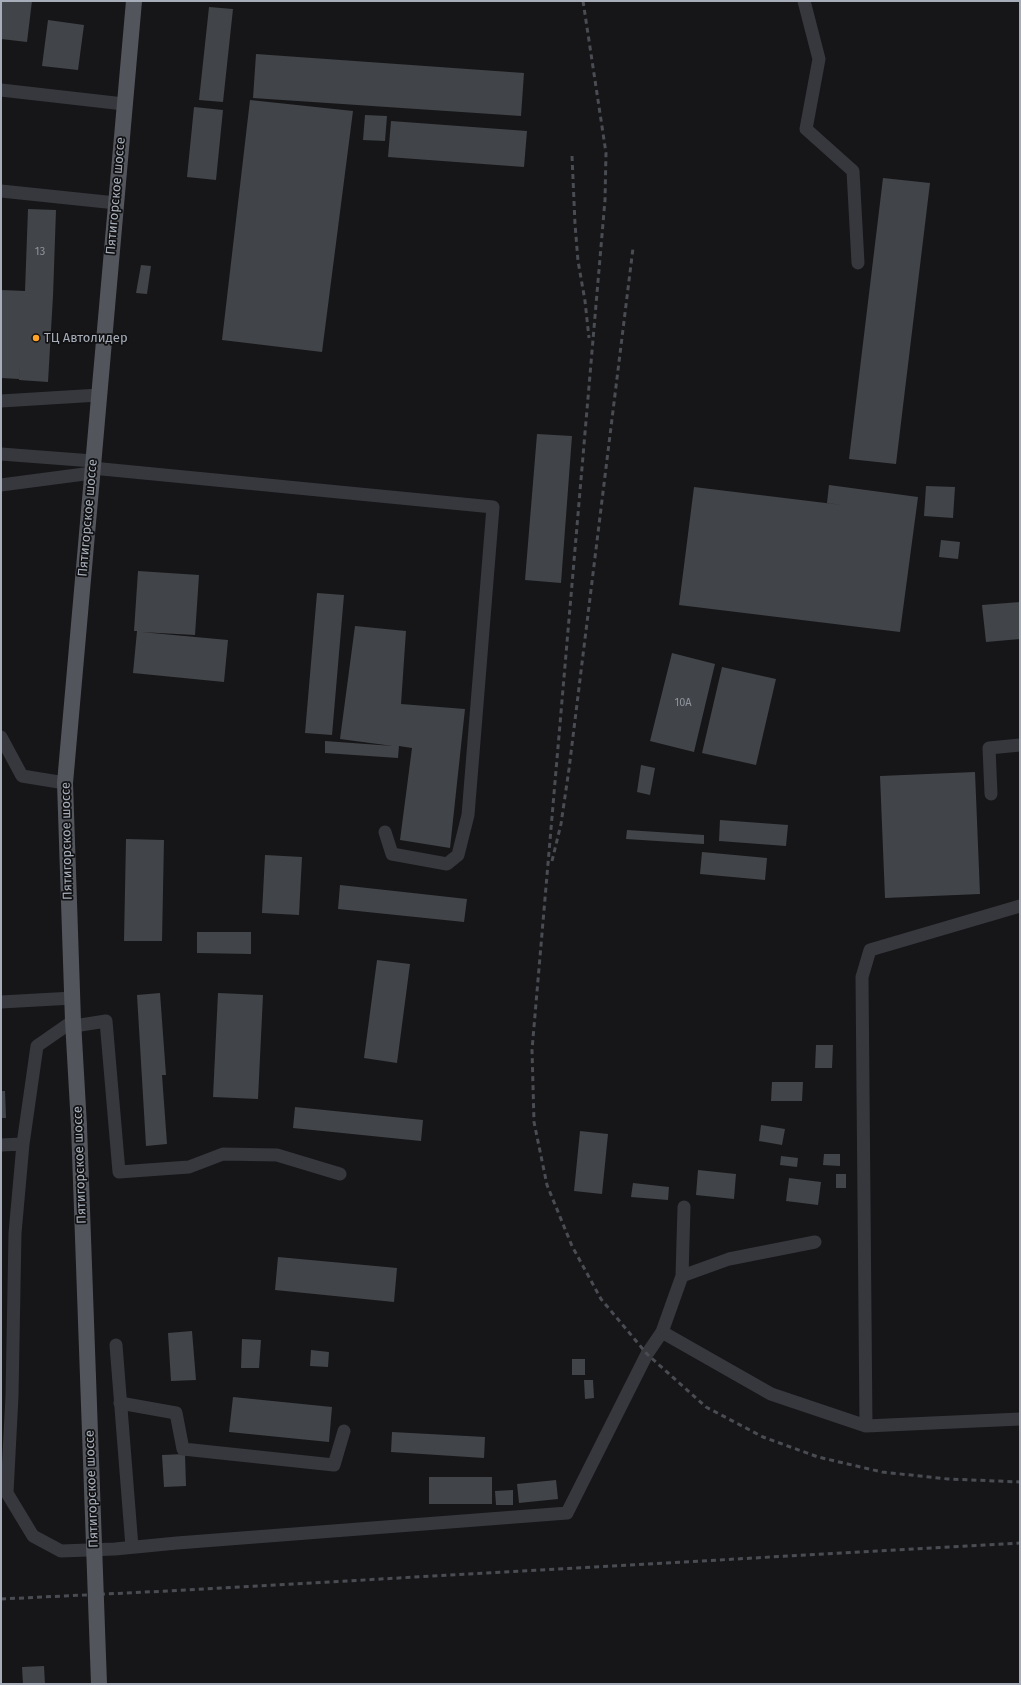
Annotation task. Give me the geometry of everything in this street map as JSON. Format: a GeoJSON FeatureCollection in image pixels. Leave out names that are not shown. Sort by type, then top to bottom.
{"type":"FeatureCollection","features":[{"type":"Feature","properties":{"kind":"main road","name":"Пятигорское шоссе"},"geometry":{"type":"LineString","coordinates":[[99,1684],[65,783],[134,1]]}},
{"type":"Feature","properties":{"kind":"lane"},"geometry":{"type":"LineString","coordinates":[[804,1],[819,59],[806,129],[854,171],[858,263]]}},
{"type":"Feature","properties":{"kind":"lane"},"geometry":{"type":"LineString","coordinates":[[1,90],[124,104]]}},
{"type":"Feature","properties":{"kind":"lane"},"geometry":{"type":"LineString","coordinates":[[1,191],[116,204]]}},
{"type":"Feature","properties":{"kind":"lane"},"geometry":{"type":"LineString","coordinates":[[1,401],[99,395]]}},
{"type":"Feature","properties":{"kind":"lane"},"geometry":{"type":"LineString","coordinates":[[1,454],[92,467],[493,507],[468,815],[458,855],[447,864],[392,854],[385,832]]}},
{"type":"Feature","properties":{"kind":"lane"},"geometry":{"type":"LineString","coordinates":[[1,485],[92,467]]}},
{"type":"Feature","properties":{"kind":"lane"},"geometry":{"type":"LineString","coordinates":[[1,737],[22,776],[65,783]]}},
{"type":"Feature","properties":{"kind":"lane"},"geometry":{"type":"LineString","coordinates":[[992,794],[989,748],[1020,745]]}},
{"type":"Feature","properties":{"kind":"lane"},"geometry":{"type":"LineString","coordinates":[[866,1426],[862,977],[870,950],[1020,906]]}},
{"type":"Feature","properties":{"kind":"lane"},"geometry":{"type":"LineString","coordinates":[[1,1002],[73,998]]}},
{"type":"Feature","properties":{"kind":"lane"},"geometry":{"type":"LineString","coordinates":[[340,1174],[277,1155],[223,1154],[189,1167],[118,1172],[106,1021],[74,1024],[37,1046],[23,1144],[15,1233],[5,1456],[7,1493],[33,1536],[61,1551],[132,1547],[567,1513],[647,1354],[662,1332],[682,1276],[684,1207]]}},
{"type":"Feature","properties":{"kind":"lane"},"geometry":{"type":"LineString","coordinates":[[1,1145],[23,1144]]}},
{"type":"Feature","properties":{"kind":"lane"},"geometry":{"type":"LineString","coordinates":[[682,1276],[729,1259],[815,1242]]}},
{"type":"Feature","properties":{"kind":"lane"},"geometry":{"type":"LineString","coordinates":[[662,1332],[771,1394],[866,1426],[1020,1419]]}},
{"type":"Feature","properties":{"kind":"lane"},"geometry":{"type":"LineString","coordinates":[[116,1345],[132,1547]]}},
{"type":"Feature","properties":{"kind":"lane"},"geometry":{"type":"LineString","coordinates":[[120,1403],[176,1413],[184,1449],[334,1465],[344,1431]]}},
{"type":"Feature","properties":{"kind":"building"},"geometry":{"type":"Polygon","coordinates":[[[1,1],[32,1],[27,42],[1,39],[1,1]]]}},
{"type":"Feature","properties":{"kind":"building"},"geometry":{"type":"Polygon","coordinates":[[[209,7],[233,9],[223,102],[199,100],[209,7]]]}},
{"type":"Feature","properties":{"kind":"building"},"geometry":{"type":"Polygon","coordinates":[[[48,20],[84,25],[78,70],[42,66],[48,20]]]}},
{"type":"Feature","properties":{"kind":"building"},"geometry":{"type":"Polygon","coordinates":[[[256,54],[524,73],[521,116],[253,98],[256,54]]]}},
{"type":"Feature","properties":{"kind":"building"},"geometry":{"type":"Polygon","coordinates":[[[250,100],[353,111],[322,352],[222,340],[250,100]]]}},
{"type":"Feature","properties":{"kind":"building"},"geometry":{"type":"Polygon","coordinates":[[[194,107],[223,110],[216,180],[187,177],[194,107]]]}},
{"type":"Feature","properties":{"kind":"building"},"geometry":{"type":"Polygon","coordinates":[[[365,115],[387,116],[385,141],[363,140],[365,115]]]}},
{"type":"Feature","properties":{"kind":"building"},"geometry":{"type":"Polygon","coordinates":[[[391,121],[527,131],[524,167],[388,157],[391,121]]]}},
{"type":"Feature","properties":{"kind":"building"},"geometry":{"type":"Polygon","coordinates":[[[883,178],[930,183],[896,464],[849,459],[883,178]]]}},
{"type":"Feature","properties":{"kind":"building"},"geometry":{"type":"Polygon","coordinates":[[[28,209],[56,210],[48,382],[19,380],[20,365],[19,379],[1,378],[1,290],[25,291],[28,209]]]}},
{"type":"Feature","properties":{"kind":"building"},"geometry":{"type":"Polygon","coordinates":[[[141,265],[151,266],[147,294],[136,293],[141,265]]]}},
{"type":"Feature","properties":{"kind":"building"},"geometry":{"type":"Polygon","coordinates":[[[537,434],[572,436],[561,583],[525,580],[537,434]]]}},
{"type":"Feature","properties":{"kind":"building"},"geometry":{"type":"Polygon","coordinates":[[[829,485],[918,497],[900,632],[679,605],[694,487],[842,505],[827,503],[829,485]]]}},
{"type":"Feature","properties":{"kind":"building"},"geometry":{"type":"Polygon","coordinates":[[[926,486],[955,487],[953,518],[924,516],[926,486]]]}},
{"type":"Feature","properties":{"kind":"building"},"geometry":{"type":"Polygon","coordinates":[[[941,540],[960,542],[958,559],[939,557],[941,540]]]}},
{"type":"Feature","properties":{"kind":"building"},"geometry":{"type":"Polygon","coordinates":[[[138,571],[199,575],[195,635],[141,632],[228,640],[224,682],[133,673],[137,631],[134,631],[138,571]]]}},
{"type":"Feature","properties":{"kind":"building"},"geometry":{"type":"Polygon","coordinates":[[[317,593],[344,595],[332,735],[305,733],[317,593]]]}},
{"type":"Feature","properties":{"kind":"building"},"geometry":{"type":"Polygon","coordinates":[[[1020,602],[1020,639],[986,642],[982,605],[1020,602]]]}},
{"type":"Feature","properties":{"kind":"building"},"geometry":{"type":"Polygon","coordinates":[[[355,626],[406,631],[401,704],[465,709],[450,848],[400,840],[412,748],[399,746],[398,758],[325,753],[325,741],[393,746],[340,739],[355,626]]]}},
{"type":"Feature","properties":{"kind":"building"},"geometry":{"type":"Polygon","coordinates":[[[672,653],[715,664],[694,752],[650,741],[672,653]]]}},
{"type":"Feature","properties":{"kind":"building"},"geometry":{"type":"Polygon","coordinates":[[[722,667],[776,679],[756,765],[702,753],[722,667]]]}},
{"type":"Feature","properties":{"kind":"building"},"geometry":{"type":"Polygon","coordinates":[[[641,765],[655,768],[650,795],[637,792],[641,765]]]}},
{"type":"Feature","properties":{"kind":"building"},"geometry":{"type":"Polygon","coordinates":[[[975,772],[980,894],[885,898],[880,776],[975,772]]]}},
{"type":"Feature","properties":{"kind":"building"},"geometry":{"type":"Polygon","coordinates":[[[720,820],[788,825],[786,846],[719,841],[720,820]]]}},
{"type":"Feature","properties":{"kind":"building"},"geometry":{"type":"Polygon","coordinates":[[[627,830],[704,835],[704,844],[626,839],[627,830]]]}},
{"type":"Feature","properties":{"kind":"building"},"geometry":{"type":"Polygon","coordinates":[[[126,839],[164,840],[162,941],[124,941],[126,839]]]}},
{"type":"Feature","properties":{"kind":"building"},"geometry":{"type":"Polygon","coordinates":[[[702,852],[767,858],[765,880],[700,874],[702,852]]]}},
{"type":"Feature","properties":{"kind":"building"},"geometry":{"type":"Polygon","coordinates":[[[265,855],[302,857],[299,915],[262,913],[265,855]]]}},
{"type":"Feature","properties":{"kind":"building"},"geometry":{"type":"Polygon","coordinates":[[[340,885],[467,899],[464,922],[338,909],[340,885]]]}},
{"type":"Feature","properties":{"kind":"building"},"geometry":{"type":"Polygon","coordinates":[[[197,932],[251,932],[251,954],[197,953],[197,932]]]}},
{"type":"Feature","properties":{"kind":"building"},"geometry":{"type":"Polygon","coordinates":[[[377,960],[410,964],[397,1063],[364,1058],[377,960]]]}},
{"type":"Feature","properties":{"kind":"building"},"geometry":{"type":"Polygon","coordinates":[[[160,993],[166,1075],[162,1075],[167,1144],[146,1146],[137,995],[160,993]]]}},
{"type":"Feature","properties":{"kind":"building"},"geometry":{"type":"Polygon","coordinates":[[[218,993],[263,995],[258,1099],[213,1097],[218,993]]]}},
{"type":"Feature","properties":{"kind":"building"},"geometry":{"type":"Polygon","coordinates":[[[816,1045],[833,1045],[832,1068],[815,1068],[816,1045]]]}},
{"type":"Feature","properties":{"kind":"building"},"geometry":{"type":"Polygon","coordinates":[[[772,1082],[803,1082],[802,1101],[771,1101],[772,1082]]]}},
{"type":"Feature","properties":{"kind":"building"},"geometry":{"type":"Polygon","coordinates":[[[1,1091],[5,1091],[6,1118],[1,1118],[1,1091]]]}},
{"type":"Feature","properties":{"kind":"building"},"geometry":{"type":"Polygon","coordinates":[[[295,1107],[423,1120],[421,1141],[293,1128],[295,1107]]]}},
{"type":"Feature","properties":{"kind":"building"},"geometry":{"type":"Polygon","coordinates":[[[761,1125],[785,1129],[782,1145],[759,1141],[761,1125]]]}},
{"type":"Feature","properties":{"kind":"building"},"geometry":{"type":"Polygon","coordinates":[[[580,1131],[608,1134],[602,1194],[574,1191],[580,1131]]]}},
{"type":"Feature","properties":{"kind":"building"},"geometry":{"type":"Polygon","coordinates":[[[824,1154],[840,1154],[840,1166],[823,1165],[824,1154]]]}},
{"type":"Feature","properties":{"kind":"building"},"geometry":{"type":"Polygon","coordinates":[[[781,1156],[798,1158],[797,1167],[780,1165],[781,1156]]]}},
{"type":"Feature","properties":{"kind":"building"},"geometry":{"type":"Polygon","coordinates":[[[698,1170],[736,1174],[734,1199],[696,1195],[698,1170]]]}},
{"type":"Feature","properties":{"kind":"building"},"geometry":{"type":"Polygon","coordinates":[[[836,1174],[846,1174],[846,1188],[836,1188],[836,1174]]]}},
{"type":"Feature","properties":{"kind":"building"},"geometry":{"type":"Polygon","coordinates":[[[789,1178],[821,1182],[818,1205],[786,1201],[789,1178]]]}},
{"type":"Feature","properties":{"kind":"building"},"geometry":{"type":"Polygon","coordinates":[[[633,1183],[669,1187],[668,1200],[631,1197],[633,1183]]]}},
{"type":"Feature","properties":{"kind":"building"},"geometry":{"type":"Polygon","coordinates":[[[278,1257],[397,1268],[394,1302],[275,1290],[278,1257]]]}},
{"type":"Feature","properties":{"kind":"building"},"geometry":{"type":"Polygon","coordinates":[[[192,1331],[196,1380],[171,1381],[168,1333],[192,1331]]]}},
{"type":"Feature","properties":{"kind":"building"},"geometry":{"type":"Polygon","coordinates":[[[242,1339],[261,1340],[259,1368],[241,1368],[242,1339]]]}},
{"type":"Feature","properties":{"kind":"building"},"geometry":{"type":"Polygon","coordinates":[[[311,1350],[329,1352],[328,1367],[310,1366],[311,1350]]]}},
{"type":"Feature","properties":{"kind":"building"},"geometry":{"type":"Polygon","coordinates":[[[572,1359],[585,1359],[585,1375],[572,1375],[572,1359]]]}},
{"type":"Feature","properties":{"kind":"building"},"geometry":{"type":"Polygon","coordinates":[[[584,1380],[593,1380],[594,1398],[585,1399],[584,1380]]]}},
{"type":"Feature","properties":{"kind":"building"},"geometry":{"type":"Polygon","coordinates":[[[233,1397],[332,1407],[329,1442],[229,1432],[233,1397]]]}},
{"type":"Feature","properties":{"kind":"building"},"geometry":{"type":"Polygon","coordinates":[[[392,1432],[485,1437],[484,1458],[391,1452],[392,1432]]]}},
{"type":"Feature","properties":{"kind":"building"},"geometry":{"type":"Polygon","coordinates":[[[185,1454],[186,1486],[164,1487],[162,1455],[185,1454]]]}},
{"type":"Feature","properties":{"kind":"building"},"geometry":{"type":"Polygon","coordinates":[[[429,1477],[492,1477],[492,1504],[429,1504],[429,1477]]]}},
{"type":"Feature","properties":{"kind":"building"},"geometry":{"type":"Polygon","coordinates":[[[556,1480],[558,1499],[519,1503],[517,1484],[556,1480]]]}},
{"type":"Feature","properties":{"kind":"building"},"geometry":{"type":"Polygon","coordinates":[[[513,1490],[513,1505],[496,1505],[495,1491],[513,1490]]]}},
{"type":"Feature","properties":{"kind":"building"},"geometry":{"type":"Polygon","coordinates":[[[44,1666],[45,1684],[23,1684],[22,1667],[44,1666]]]}},
{"type":"Feature","properties":{"kind":"railway"},"geometry":{"type":"LineString","coordinates":[[583,1],[606,153],[605,200],[532,1050],[534,1122],[547,1185],[572,1246],[601,1299],[647,1354],[706,1407],[763,1437],[818,1457],[882,1472],[948,1479],[1020,1482]]}},
{"type":"Feature","properties":{"kind":"railway"},"geometry":{"type":"LineString","coordinates":[[572,156],[578,261],[585,301],[589,338]]}},
{"type":"Feature","properties":{"kind":"railway"},"geometry":{"type":"LineString","coordinates":[[552,861],[561,824],[569,769],[633,248]]}},
{"type":"Feature","properties":{"kind":"railway"},"geometry":{"type":"LineString","coordinates":[[1,1599],[1020,1543]]}},
{"type":"Feature","properties":{"kind":"place","name":"ТЦ Автолидер"},"geometry":{"type":"Point","coordinates":[36,338]}}]}
